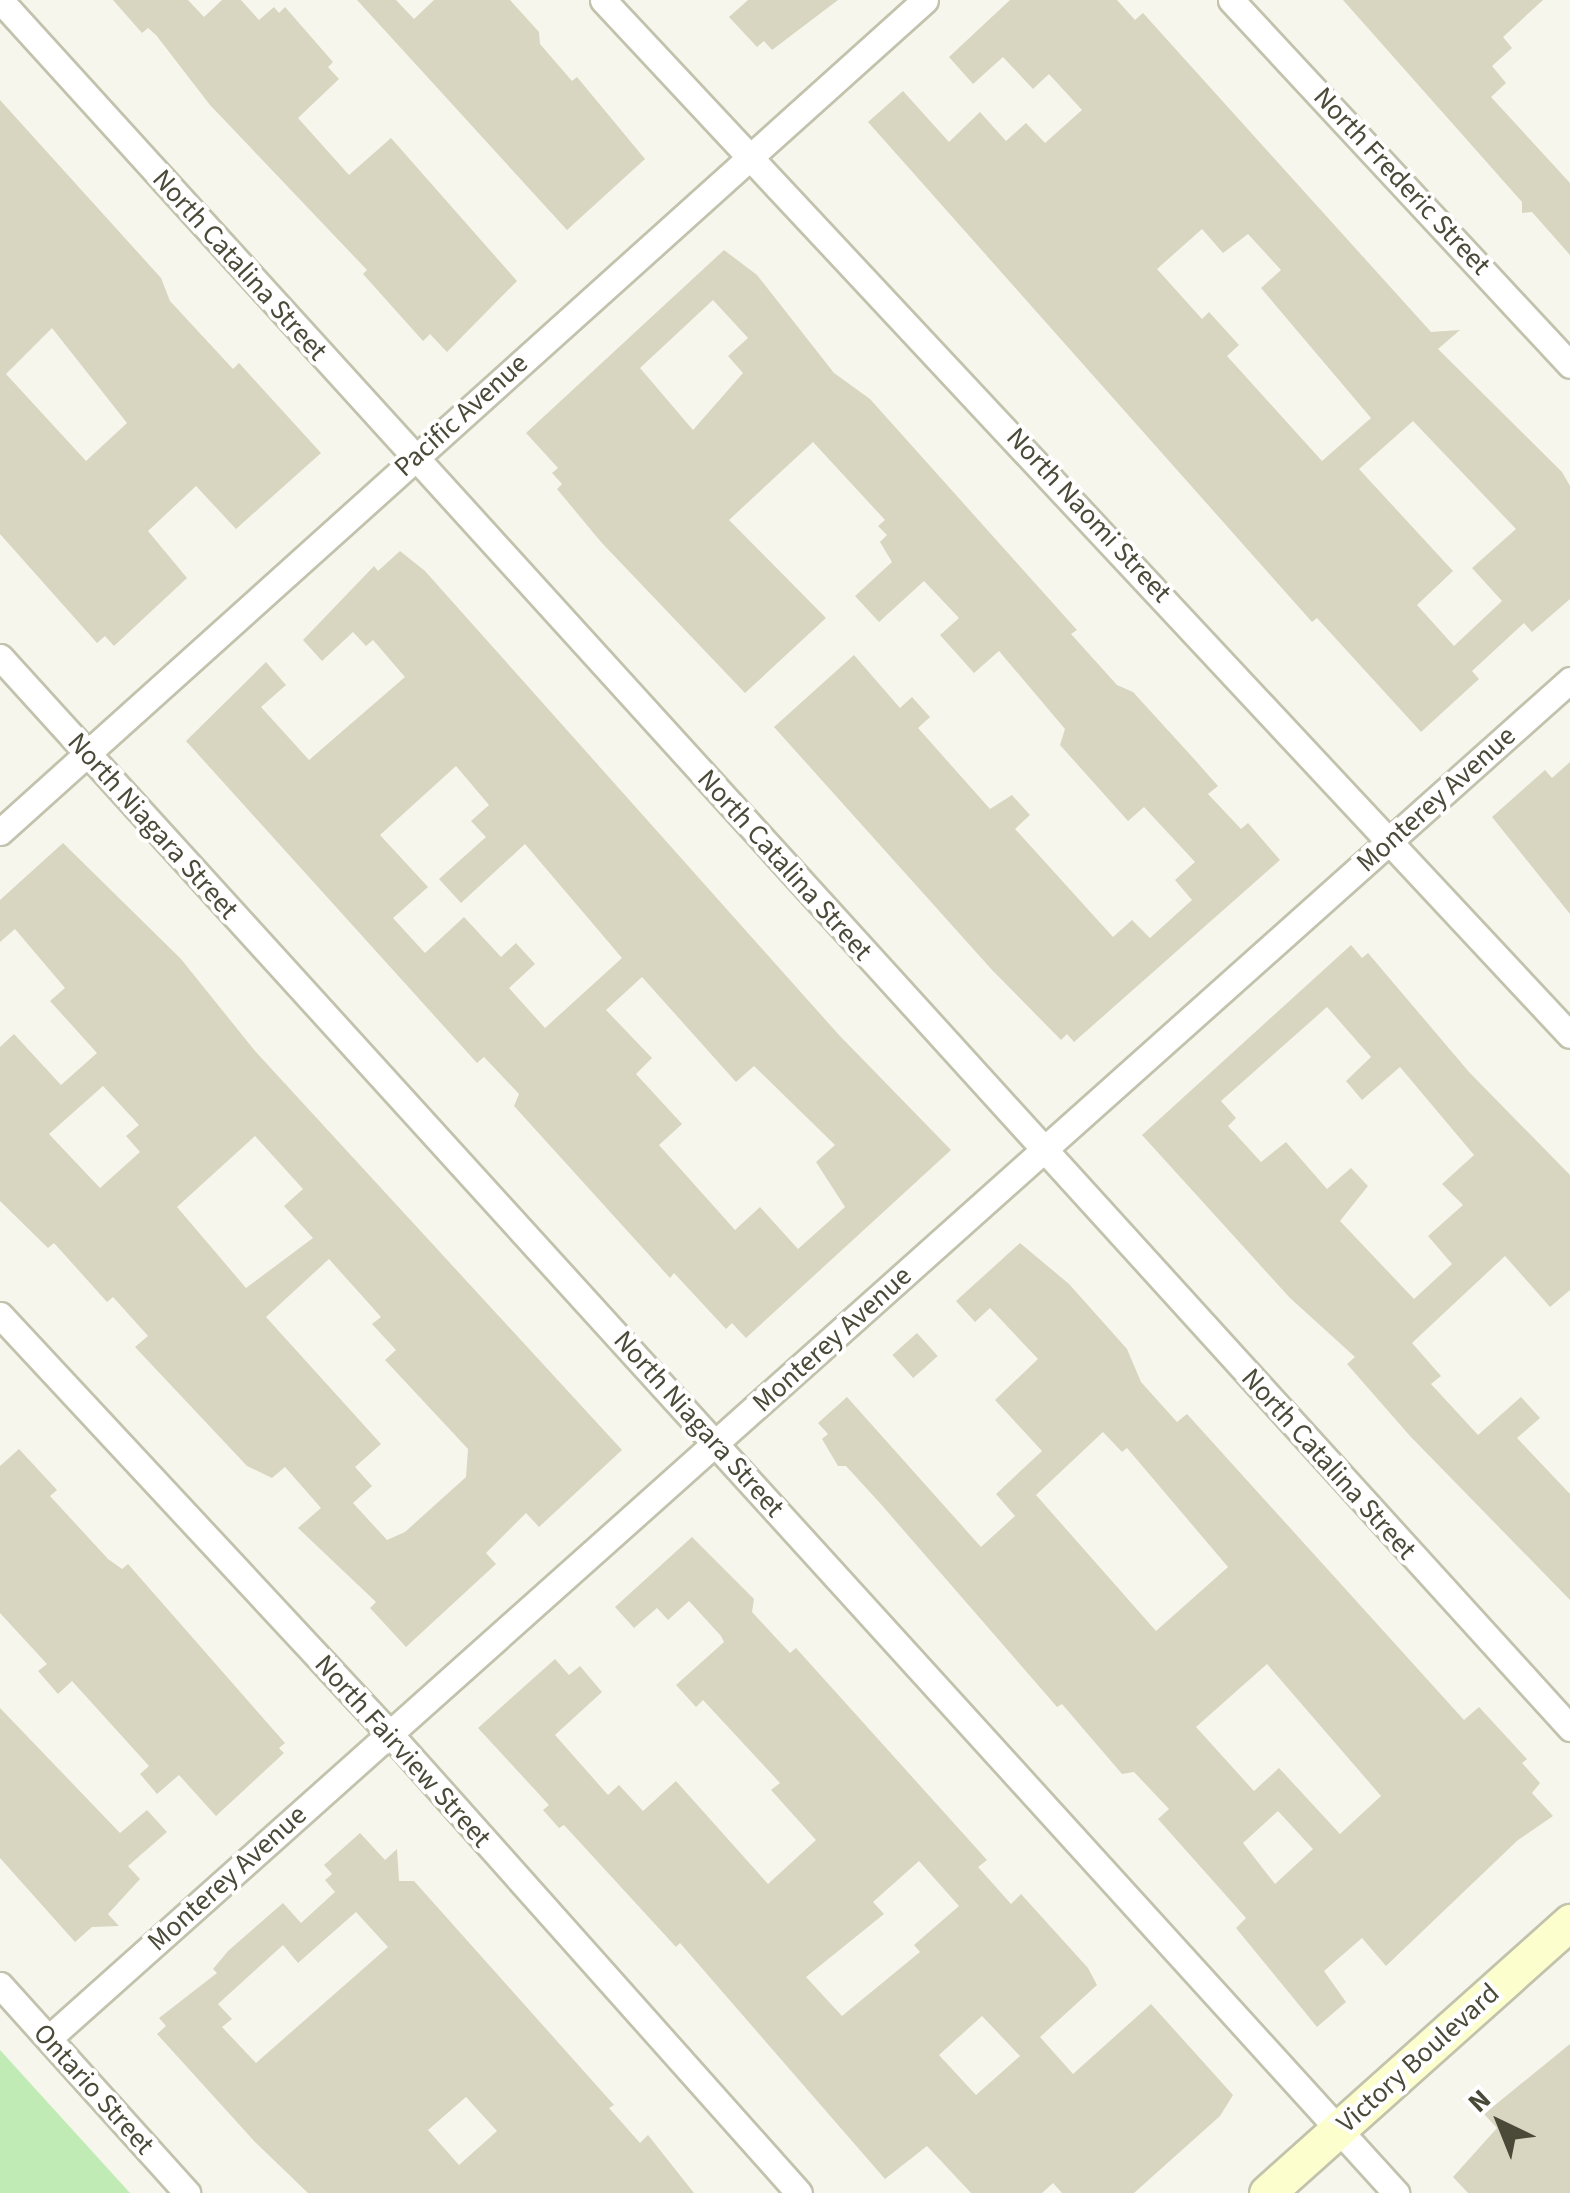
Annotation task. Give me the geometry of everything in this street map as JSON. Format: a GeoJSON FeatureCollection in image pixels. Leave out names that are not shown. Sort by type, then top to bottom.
{"type":"FeatureCollection","features":[{"type":"Feature","properties":{"kind":"main road","name":"Victory Boulevard"},"geometry":{"type":"LineString","coordinates":[[1267,2193],[1570,1922]]}},
{"type":"Feature","properties":{"kind":"street","name":"North Catalina Street"},"geometry":{"type":"LineString","coordinates":[[0,0],[1570,1728]]}},
{"type":"Feature","properties":{"kind":"street","name":"North Naomi Street"},"geometry":{"type":"LineString","coordinates":[[603,0],[748,160],[774,179],[1392,838],[1570,1035]]}},
{"type":"Feature","properties":{"kind":"street","name":"Pacific Avenue"},"geometry":{"type":"LineString","coordinates":[[0,832],[924,0]]}},
{"type":"Feature","properties":{"kind":"street","name":"North Frederic Street"},"geometry":{"type":"LineString","coordinates":[[1232,0],[1570,365]]}},
{"type":"Feature","properties":{"kind":"street","name":"North Niagara Street"},"geometry":{"type":"LineString","coordinates":[[0,657],[1396,2193]]}},
{"type":"Feature","properties":{"kind":"street","name":"Monterey Avenue"},"geometry":{"type":"LineString","coordinates":[[49,2038],[1570,680]]}},
{"type":"Feature","properties":{"kind":"street","name":"North Fairview Street"},"geometry":{"type":"LineString","coordinates":[[0,1315],[389,1733],[799,2193]]}},
{"type":"Feature","properties":{"kind":"street","name":"Ontario Street"},"geometry":{"type":"LineString","coordinates":[[0,1985],[187,2193]]}},
{"type":"Feature","properties":{"kind":"green space"},"geometry":{"type":"Polygon","coordinates":[[[0,2050],[130,2193],[0,2193],[0,2050]]]}},
{"type":"Feature","properties":{"kind":"building"},"geometry":{"type":"Polygon","coordinates":[[[113,0],[188,0],[204,17],[222,0],[241,0],[259,20],[274,7],[279,13],[285,7],[333,62],[328,67],[339,79],[298,118],[349,175],[391,138],[517,281],[447,352],[430,334],[423,341],[363,274],[367,270],[210,105],[156,35],[148,28],[142,33],[113,0]]]}},
{"type":"Feature","properties":{"kind":"building"},"geometry":{"type":"Polygon","coordinates":[[[357,0],[396,0],[414,19],[434,0],[510,0],[539,32],[540,44],[572,81],[577,77],[645,159],[567,230],[357,0]]]}},
{"type":"Feature","properties":{"kind":"building"},"geometry":{"type":"Polygon","coordinates":[[[748,0],[838,0],[772,50],[764,41],[757,47],[729,17],[748,0]]]}},
{"type":"Feature","properties":{"kind":"building"},"geometry":{"type":"Polygon","coordinates":[[[1010,0],[1117,0],[1135,20],[1143,13],[1431,332],[1460,330],[1438,349],[1562,472],[1570,486],[1570,599],[1532,632],[1524,623],[1472,671],[1479,679],[1421,732],[1317,618],[1312,622],[868,122],[903,91],[949,142],[980,112],[1006,141],[1026,123],[1045,143],[1082,110],[1049,74],[1033,89],[1003,57],[973,84],[949,57],[1010,0]],[[1202,229],[1157,269],[1202,319],[1209,312],[1239,345],[1227,356],[1322,461],[1371,418],[1261,288],[1281,270],[1248,234],[1223,253],[1202,229]],[[1413,421],[1359,469],[1453,571],[1417,605],[1454,646],[1502,601],[1472,568],[1516,529],[1413,421]]]}},
{"type":"Feature","properties":{"kind":"building"},"geometry":{"type":"Polygon","coordinates":[[[1343,0],[1543,0],[1503,37],[1512,48],[1492,66],[1506,83],[1491,97],[1570,183],[1570,255],[1532,212],[1522,213],[1522,202],[1343,0]]]}},
{"type":"Feature","properties":{"kind":"building"},"geometry":{"type":"Polygon","coordinates":[[[0,100],[161,278],[170,301],[233,369],[239,363],[321,453],[236,529],[196,486],[148,531],[187,578],[114,646],[105,636],[97,643],[0,534],[0,100]],[[52,328],[6,374],[86,461],[127,423],[52,328]]]}},
{"type":"Feature","properties":{"kind":"building"},"geometry":{"type":"Polygon","coordinates":[[[724,250],[757,275],[834,373],[870,399],[1077,630],[1071,634],[1117,685],[1133,692],[1195,760],[1218,786],[1208,794],[1241,829],[1248,823],[1280,860],[1074,1042],[1067,1034],[1061,1040],[993,971],[774,727],[854,655],[900,708],[912,697],[930,717],[918,728],[990,809],[1012,795],[1030,815],[1015,829],[1113,937],[1132,920],[1150,938],[1192,900],[1175,880],[1195,862],[1144,807],[1128,821],[1060,745],[1065,729],[999,651],[974,673],[940,635],[959,618],[924,581],[879,622],[855,596],[892,562],[880,542],[887,535],[878,526],[885,520],[813,442],[729,520],[826,618],[745,693],[601,542],[557,489],[562,484],[552,473],[558,468],[526,433],[724,250]],[[713,300],[640,368],[693,430],[743,373],[728,356],[748,338],[713,300]]]}},
{"type":"Feature","properties":{"kind":"building"},"geometry":{"type":"Polygon","coordinates":[[[400,551],[425,571],[839,1035],[951,1150],[746,1338],[732,1323],[726,1329],[674,1273],[670,1278],[514,1106],[519,1094],[484,1057],[477,1063],[186,741],[266,662],[286,685],[261,707],[309,760],[405,677],[373,640],[366,646],[353,632],[322,661],[303,640],[374,566],[378,571],[400,551]],[[456,766],[380,835],[428,887],[393,918],[425,953],[464,917],[501,957],[516,943],[535,964],[509,988],[545,1028],[622,958],[525,844],[461,903],[439,879],[486,837],[471,821],[489,805],[456,766]],[[642,977],[606,1010],[652,1058],[636,1074],[682,1124],[659,1145],[735,1230],[760,1207],[798,1249],[845,1207],[816,1162],[835,1145],[754,1066],[736,1082],[642,977]]]}},
{"type":"Feature","properties":{"kind":"building"},"geometry":{"type":"Polygon","coordinates":[[[1570,762],[1570,914],[1492,817],[1545,770],[1552,778],[1570,762]]]}},
{"type":"Feature","properties":{"kind":"building"},"geometry":{"type":"Polygon","coordinates":[[[63,843],[181,959],[255,1051],[622,1450],[539,1527],[526,1513],[486,1553],[496,1564],[406,1647],[370,1608],[376,1602],[298,1528],[321,1508],[285,1467],[272,1478],[247,1466],[135,1347],[148,1336],[113,1297],[107,1302],[54,1243],[48,1248],[0,1201],[0,1047],[14,1034],[61,1085],[97,1053],[50,1001],[65,988],[15,929],[0,942],[0,900],[63,843]],[[103,1086],[49,1134],[100,1188],[140,1152],[126,1136],[139,1125],[103,1086]],[[255,1136],[177,1207],[246,1288],[313,1238],[284,1206],[303,1189],[255,1136]],[[329,1259],[266,1317],[381,1444],[355,1467],[372,1486],[353,1503],[387,1540],[405,1532],[466,1477],[468,1449],[385,1360],[396,1350],[372,1324],[381,1317],[329,1259]]]}},
{"type":"Feature","properties":{"kind":"building"},"geometry":{"type":"Polygon","coordinates":[[[1351,945],[1362,958],[1368,953],[1469,1072],[1570,1175],[1570,1290],[1550,1307],[1505,1256],[1412,1343],[1441,1376],[1431,1384],[1478,1435],[1521,1397],[1540,1418],[1517,1438],[1570,1494],[1570,1600],[1410,1436],[1347,1364],[1355,1357],[1290,1298],[1142,1135],[1351,945]],[[1327,1007],[1221,1101],[1236,1118],[1228,1126],[1261,1162],[1286,1142],[1327,1189],[1351,1168],[1368,1186],[1340,1221],[1414,1299],[1452,1264],[1428,1236],[1463,1205],[1442,1184],[1474,1155],[1400,1067],[1362,1100],[1346,1081],[1371,1057],[1327,1007]]]}},
{"type":"Feature","properties":{"kind":"building"},"geometry":{"type":"Polygon","coordinates":[[[1020,1243],[1069,1284],[1127,1349],[1141,1382],[1177,1422],[1187,1414],[1464,1720],[1479,1707],[1527,1759],[1522,1763],[1540,1783],[1532,1793],[1553,1816],[1518,1840],[1386,1966],[1362,1938],[1324,1971],[1346,2002],[1317,2027],[1236,1928],[1246,1918],[1158,1819],[1169,1809],[1134,1772],[1122,1774],[1062,1704],[1057,1707],[879,1502],[846,1466],[838,1466],[822,1439],[828,1434],[818,1423],[847,1397],[981,1547],[1015,1516],[996,1494],[1042,1451],[995,1400],[1038,1359],[990,1308],[975,1322],[956,1301],[1020,1243]],[[1103,1432],[1036,1495],[1156,1631],[1228,1567],[1127,1448],[1122,1452],[1103,1432]],[[1267,1664],[1196,1727],[1254,1791],[1279,1768],[1340,1834],[1381,1796],[1267,1664]],[[1278,1811],[1243,1843],[1275,1884],[1313,1849],[1278,1811]]]}},
{"type":"Feature","properties":{"kind":"building"},"geometry":{"type":"Polygon","coordinates":[[[917,1333],[938,1356],[913,1378],[892,1355],[917,1333]]]}},
{"type":"Feature","properties":{"kind":"building"},"geometry":{"type":"Polygon","coordinates":[[[19,1449],[57,1490],[50,1496],[108,1559],[122,1569],[128,1564],[285,1743],[279,1748],[284,1753],[216,1816],[179,1775],[157,1794],[140,1774],[149,1766],[72,1681],[58,1694],[38,1671],[47,1664],[0,1613],[0,1466],[19,1449]]]}},
{"type":"Feature","properties":{"kind":"building"},"geometry":{"type":"Polygon","coordinates":[[[692,1537],[754,1599],[752,1612],[790,1653],[796,1648],[987,1860],[978,1867],[1011,1904],[1021,1894],[1088,1968],[1097,1985],[1040,2037],[1073,2074],[1151,2004],[1233,2095],[1220,2116],[1134,2193],[1062,2193],[1053,2183],[1042,2193],[971,2193],[927,2146],[885,2179],[680,1943],[676,1947],[564,1825],[559,1828],[543,1810],[549,1805],[478,1728],[555,1659],[569,1675],[580,1666],[602,1692],[555,1735],[608,1795],[619,1785],[643,1811],[676,1781],[768,1884],[816,1840],[771,1790],[780,1783],[703,1700],[696,1707],[676,1685],[724,1642],[721,1636],[689,1601],[668,1620],[657,1608],[634,1628],[615,1607],[692,1537]],[[919,1861],[873,1902],[884,1914],[806,1977],[842,2016],[920,1952],[914,1945],[959,1906],[919,1861]],[[982,2016],[939,2055],[976,2095],[1020,2056],[982,2016]]]}},
{"type":"Feature","properties":{"kind":"building"},"geometry":{"type":"Polygon","coordinates":[[[0,1708],[120,1833],[147,1810],[167,1832],[128,1866],[140,1879],[108,1914],[119,1926],[92,1927],[75,1942],[0,1858],[0,1708]]]}},
{"type":"Feature","properties":{"kind":"building"},"geometry":{"type":"Polygon","coordinates":[[[360,1833],[385,1860],[397,1849],[399,1881],[414,1881],[614,2105],[609,2108],[640,2143],[648,2135],[694,2193],[308,2193],[255,2142],[157,2034],[166,2026],[159,2018],[217,1973],[213,1969],[228,1951],[283,1903],[301,1923],[335,1892],[325,1880],[332,1874],[324,1865],[360,1833]],[[356,1912],[298,1963],[283,1945],[218,2004],[232,2019],[222,2027],[256,2063],[388,1947],[356,1912]],[[466,2097],[428,2130],[459,2165],[497,2131],[466,2097]]]}},
{"type":"Feature","properties":{"kind":"building"},"geometry":{"type":"Polygon","coordinates":[[[1570,2044],[1570,2193],[1468,2193],[1453,2177],[1497,2128],[1484,2114],[1570,2044]]]}}]}
